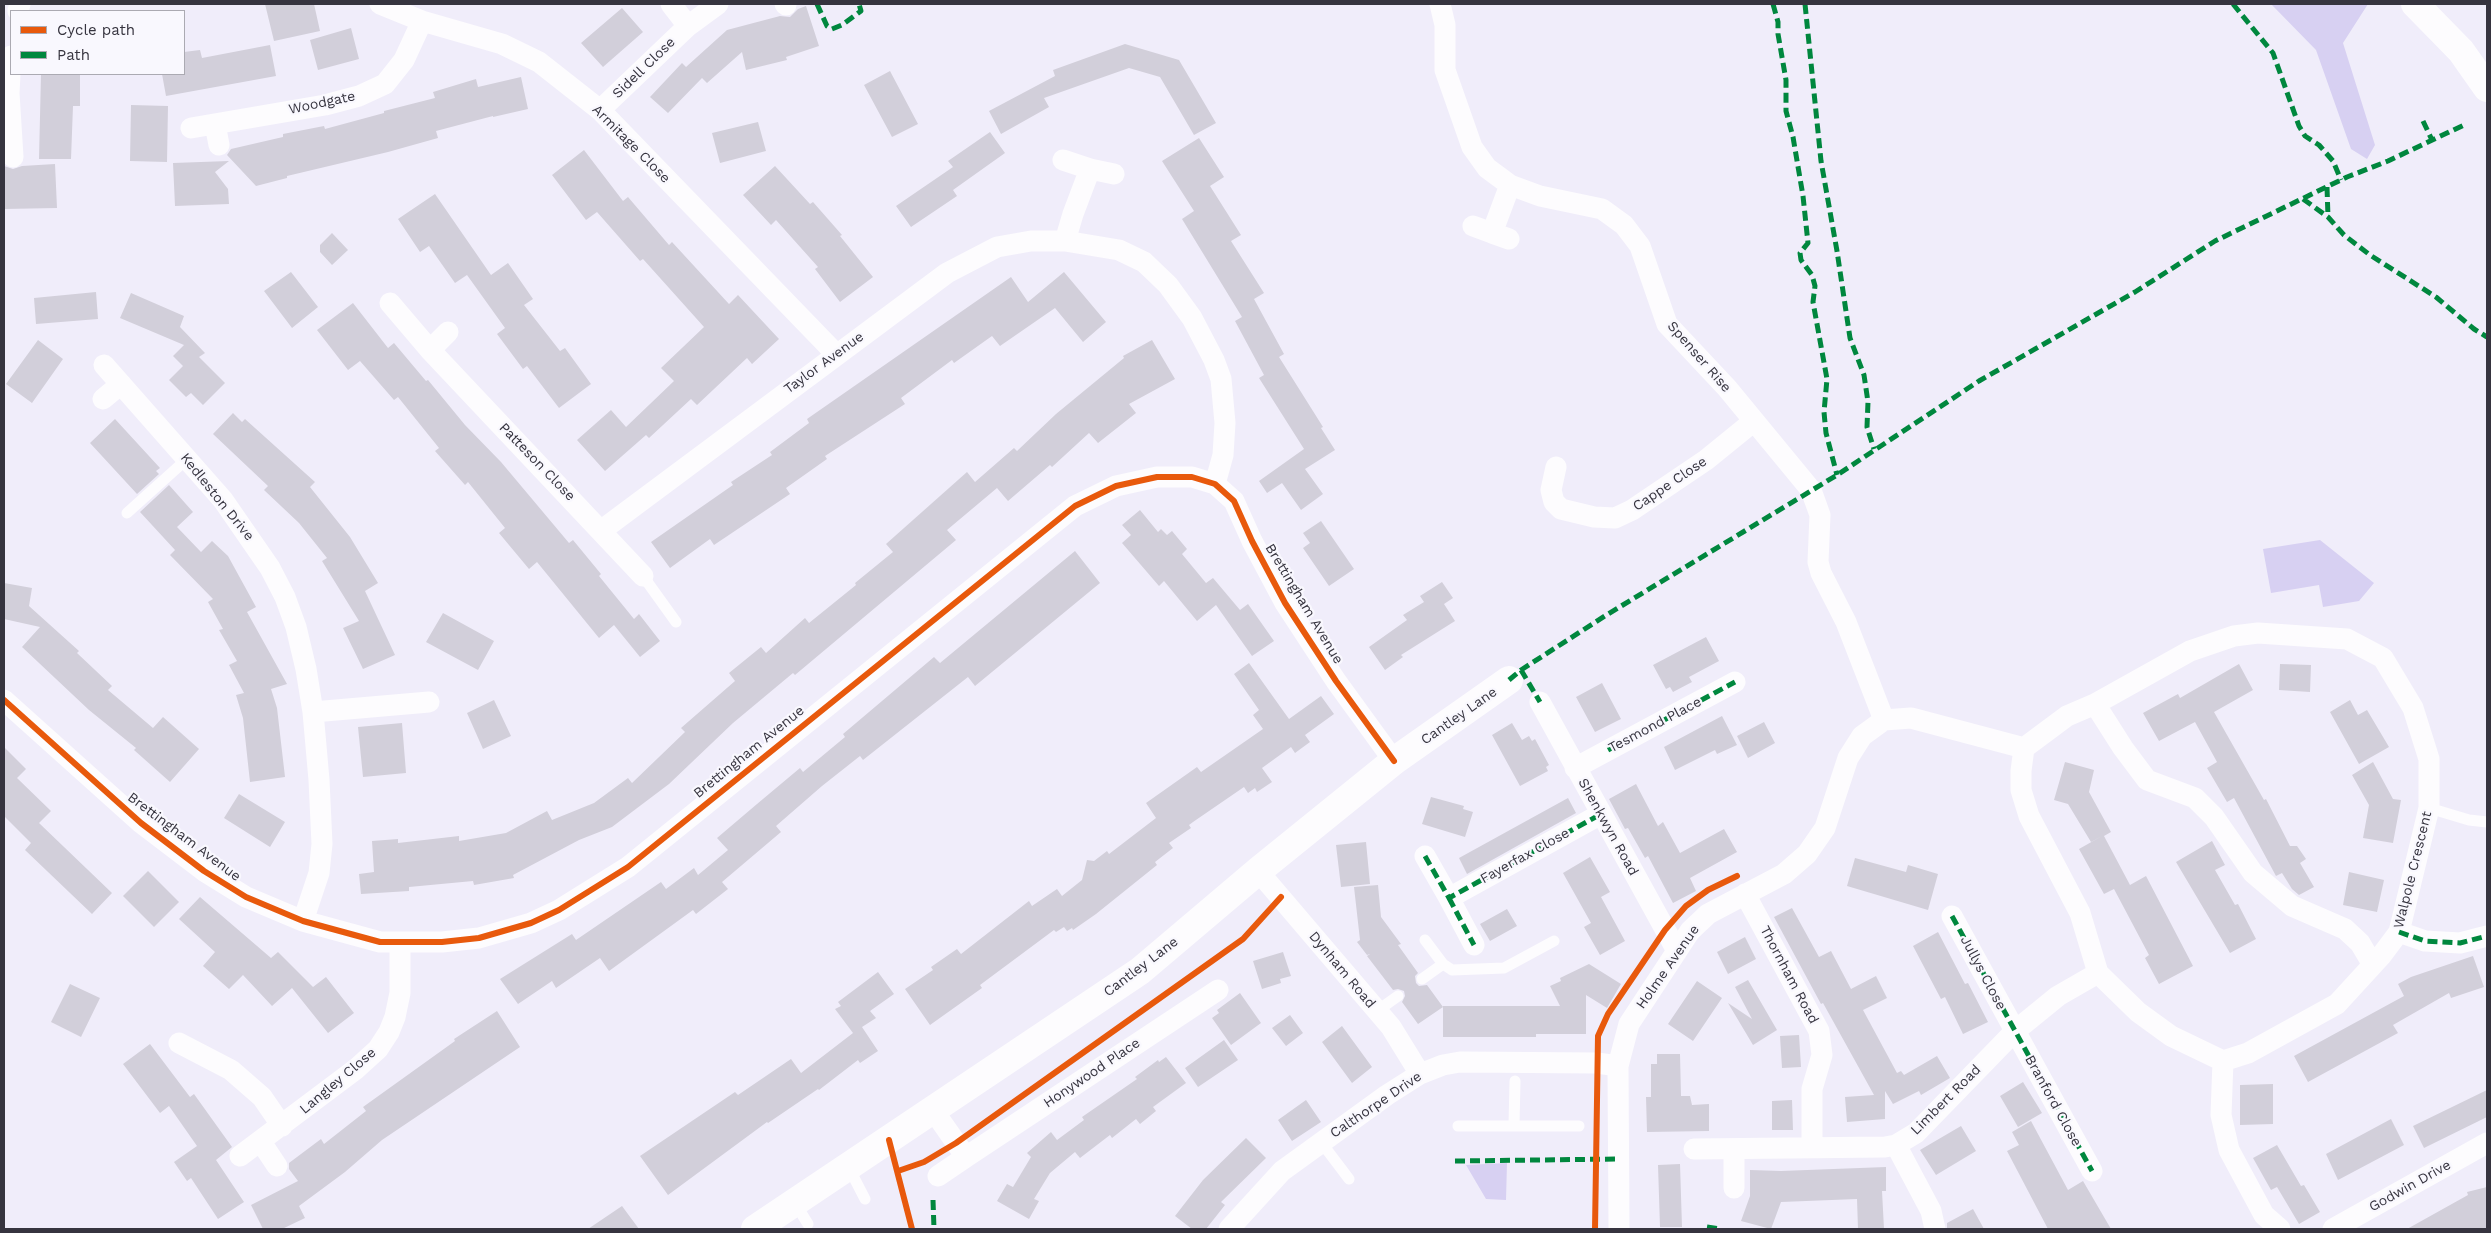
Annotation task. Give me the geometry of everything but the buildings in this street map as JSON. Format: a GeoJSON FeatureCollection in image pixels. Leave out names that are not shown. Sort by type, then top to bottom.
{"type":"FeatureCollection","features":[{"type":"Feature","properties":{"kind":"main road"},"geometry":{"type":"LineString","coordinates":[[2415,4],[2461,50],[2487,88]]}},
{"type":"Feature","properties":{"kind":"main road","name":"Cantley Lane"},"geometry":{"type":"LineString","coordinates":[[755,1229],[802,1213],[849,1168],[1140,971],[1258,871],[1394,762],[1509,680]]}},
{"type":"Feature","properties":{"kind":"street","name":"Armitage Close"},"geometry":{"type":"LineString","coordinates":[[380,4],[422,20],[502,44],[538,62],[600,110],[836,354]]}},
{"type":"Feature","properties":{"kind":"street","name":"Sidell Close"},"geometry":{"type":"LineString","coordinates":[[671,4],[688,26]]}},
{"type":"Feature","properties":{"kind":"street","name":"Sidell Close"},"geometry":{"type":"LineString","coordinates":[[600,110],[688,26],[718,4]]}},
{"type":"Feature","properties":{"kind":"street","name":"Spenser Rise"},"geometry":{"type":"LineString","coordinates":[[1440,4],[1445,25],[1444,70],[1472,147],[1487,168],[1510,185],[1540,196],[1602,209],[1624,225],[1640,246],[1667,324],[1754,421],[1811,490],[1820,515],[1818,562],[1821,573],[1846,622],[1884,720]]}},
{"type":"Feature","properties":{"kind":"street","name":"Woodgate"},"geometry":{"type":"LineString","coordinates":[[191,128],[325,105],[358,96],[385,84],[404,60],[422,20]]}},
{"type":"Feature","properties":{"kind":"street"},"geometry":{"type":"LineString","coordinates":[[10,74],[7,127],[13,157]]}},
{"type":"Feature","properties":{"kind":"street"},"geometry":{"type":"LineString","coordinates":[[215,124],[218,145]]}},
{"type":"Feature","properties":{"kind":"street"},"geometry":{"type":"LineString","coordinates":[[1063,160],[1090,169],[1114,174]]}},
{"type":"Feature","properties":{"kind":"street"},"geometry":{"type":"LineString","coordinates":[[1065,241],[1090,169]]}},
{"type":"Feature","properties":{"kind":"street"},"geometry":{"type":"LineString","coordinates":[[1491,233],[1510,185]]}},
{"type":"Feature","properties":{"kind":"street","name":"Taylor Avenue"},"geometry":{"type":"LineString","coordinates":[[602,530],[947,273],[997,247],[1031,241],[1065,241],[1119,250],[1144,262],[1168,286],[1192,318],[1214,360],[1221,379],[1225,423],[1224,454],[1215,484]]}},
{"type":"Feature","properties":{"kind":"street","name":"Patteson Close"},"geometry":{"type":"LineString","coordinates":[[390,303],[430,350],[602,530],[643,576]]}},
{"type":"Feature","properties":{"kind":"street"},"geometry":{"type":"LineString","coordinates":[[430,350],[448,332]]}},
{"type":"Feature","properties":{"kind":"street","name":"Kedleston Drive"},"geometry":{"type":"LineString","coordinates":[[104,365],[223,500],[255,543],[285,597],[304,660],[313,712],[319,780],[322,844],[319,873],[303,921]]}},
{"type":"Feature","properties":{"kind":"street"},"geometry":{"type":"LineString","coordinates":[[103,399],[120,384]]}},
{"type":"Feature","properties":{"kind":"street","name":"Cappe Close"},"geometry":{"type":"LineString","coordinates":[[1556,467],[1551,490],[1554,502],[1561,509],[1615,518],[1632,510],[1692,470],[1754,421]]}},
{"type":"Feature","properties":{"kind":"street","name":"Brettingham Avenue"},"geometry":{"type":"LineString","coordinates":[[4,700],[141,823],[204,871],[246,897],[303,921],[359,938],[380,942],[442,942],[479,938],[531,923],[559,910],[628,867],[1075,506],[1116,486],[1157,477],[1192,477],[1215,484],[1234,501],[1252,541],[1285,603],[1336,681],[1394,762]]}},
{"type":"Feature","properties":{"kind":"street","name":"Walpole Crescent"},"geometry":{"type":"LineString","coordinates":[[2024,748],[2067,716],[2096,704],[2190,651],[2234,636],[2258,633],[2347,639],[2383,658],[2413,708],[2429,759],[2429,808],[2399,932],[2373,965],[2337,1004],[2248,1053],[2223,1061]]}},
{"type":"Feature","properties":{"kind":"street","name":"Tesmond Place"},"geometry":{"type":"LineString","coordinates":[[1575,768],[1735,682]]}},
{"type":"Feature","properties":{"kind":"street"},"geometry":{"type":"LineString","coordinates":[[313,712],[429,702]]}},
{"type":"Feature","properties":{"kind":"street","name":"Shenkwyn Road"},"geometry":{"type":"LineString","coordinates":[[1540,702],[1677,951]]}},
{"type":"Feature","properties":{"kind":"street"},"geometry":{"type":"LineString","coordinates":[[2096,704],[2123,748],[2147,780],[2195,798],[2214,817],[2253,873],[2292,906],[2345,929],[2360,943],[2373,965]]}},
{"type":"Feature","properties":{"kind":"street"},"geometry":{"type":"LineString","coordinates":[[1884,720],[1911,718],[2024,748],[2021,790],[2029,816],[2080,913],[2098,973],[2138,1012],[2170,1036],[2223,1061],[2221,1115],[2230,1150],[2264,1215],[2280,1229]]}},
{"type":"Feature","properties":{"kind":"street","name":"Holme Avenue"},"geometry":{"type":"LineString","coordinates":[[1619,1229],[1618,1066],[1629,1024],[1690,931],[1708,914],[1784,874],[1807,854],[1825,828],[1848,758],[1862,736],[1884,720]]}},
{"type":"Feature","properties":{"kind":"street","name":"Fayerfax Close"},"geometry":{"type":"LineString","coordinates":[[1449,898],[1601,814]]}},
{"type":"Feature","properties":{"kind":"street"},"geometry":{"type":"LineString","coordinates":[[1425,856],[1474,945]]}},
{"type":"Feature","properties":{"kind":"street","name":"Dynham Road"},"geometry":{"type":"LineString","coordinates":[[1258,871],[1391,1027],[1420,1074]]}},
{"type":"Feature","properties":{"kind":"street","name":"Thornham Road"},"geometry":{"type":"LineString","coordinates":[[1745,894],[1819,1031],[1822,1055],[1812,1089],[1812,1147]]}},
{"type":"Feature","properties":{"kind":"street","name":"Jullys Close"},"geometry":{"type":"LineString","coordinates":[[1952,916],[2015,1031]]}},
{"type":"Feature","properties":{"kind":"street"},"geometry":{"type":"LineString","coordinates":[[2399,932],[2425,941],[2460,944],[2487,936]]}},
{"type":"Feature","properties":{"kind":"street","name":"Langley Close"},"geometry":{"type":"LineString","coordinates":[[240,1156],[356,1069],[378,1049],[389,1032],[395,1017],[400,993],[400,942]]}},
{"type":"Feature","properties":{"kind":"street","name":"Limbert Road"},"geometry":{"type":"LineString","coordinates":[[1694,1149],[1885,1147],[1896,1145],[1916,1133],[2015,1031],[2058,996],[2098,973]]}},
{"type":"Feature","properties":{"kind":"street","name":"Honywood Place"},"geometry":{"type":"LineString","coordinates":[[938,1176],[1218,990]]}},
{"type":"Feature","properties":{"kind":"street","name":"Branford Close"},"geometry":{"type":"LineString","coordinates":[[2015,1031],[2092,1171]]}},
{"type":"Feature","properties":{"kind":"street"},"geometry":{"type":"LineString","coordinates":[[185,1053],[231,1070],[262,1097],[282,1126]]}},
{"type":"Feature","properties":{"kind":"street","name":"Calthorpe Drive"},"geometry":{"type":"LineString","coordinates":[[1229,1229],[1282,1171],[1386,1095],[1420,1074],[1443,1065],[1460,1062],[1597,1063],[1618,1066]]}},
{"type":"Feature","properties":{"kind":"street"},"geometry":{"type":"LineString","coordinates":[[933,1110],[966,1157]]}},
{"type":"Feature","properties":{"kind":"street"},"geometry":{"type":"LineString","coordinates":[[261,1142],[277,1166]]}},
{"type":"Feature","properties":{"kind":"street","name":"Godwin Drive"},"geometry":{"type":"LineString","coordinates":[[2333,1229],[2487,1144]]}},
{"type":"Feature","properties":{"kind":"street"},"geometry":{"type":"LineString","coordinates":[[1896,1145],[1931,1210],[1935,1229]]}},
{"type":"Feature","properties":{"kind":"street"},"geometry":{"type":"LineString","coordinates":[[1734,1149],[1734,1188]]}},
{"type":"Feature","properties":{"kind":"lane"},"geometry":{"type":"LineString","coordinates":[[127,513],[187,459]]}},
{"type":"Feature","properties":{"kind":"lane"},"geometry":{"type":"LineString","coordinates":[[643,576],[676,622]]}},
{"type":"Feature","properties":{"kind":"lane"},"geometry":{"type":"LineString","coordinates":[[2429,808],[2469,820],[2487,822]]}},
{"type":"Feature","properties":{"kind":"lane"},"geometry":{"type":"LineString","coordinates":[[1426,940],[1443,964],[1452,970],[1504,968],[1554,941]]}},
{"type":"Feature","properties":{"kind":"lane"},"geometry":{"type":"LineString","coordinates":[[1422,979],[1443,964]]}},
{"type":"Feature","properties":{"kind":"lane"},"geometry":{"type":"LineString","coordinates":[[1377,1011],[1398,996]]}},
{"type":"Feature","properties":{"kind":"lane"},"geometry":{"type":"LineString","coordinates":[[1514,1125],[1515,1081]]}},
{"type":"Feature","properties":{"kind":"lane"},"geometry":{"type":"LineString","coordinates":[[1458,1126],[1579,1126]]}},
{"type":"Feature","properties":{"kind":"lane"},"geometry":{"type":"LineString","coordinates":[[1321,1142],[1349,1179]]}},
{"type":"Feature","properties":{"kind":"lane"},"geometry":{"type":"LineString","coordinates":[[849,1168],[865,1199]]}},
{"type":"Feature","properties":{"kind":"shaded area"},"geometry":{"type":"Polygon","coordinates":[[[2271,4],[2368,4],[2343,43],[2375,145],[2367,159],[2351,149],[2316,50],[2271,4]]]}},
{"type":"Feature","properties":{"kind":"shaded area"},"geometry":{"type":"Polygon","coordinates":[[[2320,540],[2374,583],[2359,601],[2323,607],[2319,585],[2271,593],[2263,549],[2320,540]]]}},
{"type":"Feature","properties":{"kind":"shaded area"},"geometry":{"type":"Polygon","coordinates":[[[1507,1163],[1506,1200],[1486,1199],[1466,1165],[1507,1163]]]}},
{"type":"Feature","properties":{"kind":"marked path"},"geometry":{"type":"LineString","coordinates":[[817,4],[827,26],[832,29],[842,25],[861,11],[859,4]]}},
{"type":"Feature","properties":{"kind":"marked path"},"geometry":{"type":"LineString","coordinates":[[1773,4],[1778,22],[1778,34],[1786,80],[1786,111],[1793,137],[1803,196],[1808,243],[1800,253],[1801,260],[1812,275],[1815,286],[1813,302],[1827,379],[1824,412],[1826,433],[1837,475]]}},
{"type":"Feature","properties":{"kind":"marked path"},"geometry":{"type":"LineString","coordinates":[[1805,4],[1821,161],[1850,338],[1864,375],[1868,402],[1867,427],[1874,449]]}},
{"type":"Feature","properties":{"kind":"marked path"},"geometry":{"type":"LineString","coordinates":[[2233,4],[2273,53],[2299,126],[2305,136],[2319,145],[2333,161],[2341,180]]}},
{"type":"Feature","properties":{"kind":"marked path"},"geometry":{"type":"LineString","coordinates":[[2423,121],[2432,140]]}},
{"type":"Feature","properties":{"kind":"marked path"},"geometry":{"type":"LineString","coordinates":[[1509,680],[1521,670],[1608,614],[1837,475],[1979,381],[2135,292],[2215,241],[2347,177],[2388,161],[2464,125]]}},
{"type":"Feature","properties":{"kind":"marked path"},"geometry":{"type":"LineString","coordinates":[[2327,187],[2328,217]]}},
{"type":"Feature","properties":{"kind":"marked path"},"geometry":{"type":"LineString","coordinates":[[2303,199],[2328,217],[2344,235],[2370,255],[2436,297],[2474,329],[2487,337]]}},
{"type":"Feature","properties":{"kind":"marked path"},"geometry":{"type":"LineString","coordinates":[[1521,670],[1540,702]]}},
{"type":"Feature","properties":{"kind":"marked path"},"geometry":{"type":"LineString","coordinates":[[1608,750],[1735,682]]}},
{"type":"Feature","properties":{"kind":"marked path"},"geometry":{"type":"LineString","coordinates":[[1425,856],[1449,898],[1601,814]]}},
{"type":"Feature","properties":{"kind":"marked path"},"geometry":{"type":"LineString","coordinates":[[1449,898],[1474,945]]}},
{"type":"Feature","properties":{"kind":"marked path"},"geometry":{"type":"LineString","coordinates":[[1952,916],[2092,1171]]}},
{"type":"Feature","properties":{"kind":"marked path"},"geometry":{"type":"LineString","coordinates":[[2399,932],[2425,941],[2460,943],[2487,936]]}},
{"type":"Feature","properties":{"kind":"marked path"},"geometry":{"type":"LineString","coordinates":[[1455,1161],[1619,1159]]}},
{"type":"Feature","properties":{"kind":"marked path"},"geometry":{"type":"LineString","coordinates":[[933,1200],[934,1229]]}},
{"type":"Feature","properties":{"kind":"marked path"},"geometry":{"type":"LineString","coordinates":[[1707,1227],[1720,1229]]}},
{"type":"Feature","properties":{"kind":"cycle path"},"geometry":{"type":"LineString","coordinates":[[4,700],[141,823],[204,871],[246,897],[303,921],[380,942],[442,942],[479,938],[531,923],[559,910],[628,867],[1075,506],[1116,486],[1157,477],[1192,477],[1215,484],[1234,501],[1252,541],[1285,603],[1336,681],[1394,761]]}},
{"type":"Feature","properties":{"kind":"cycle path"},"geometry":{"type":"LineString","coordinates":[[1595,1229],[1598,1036],[1608,1014],[1665,930],[1686,906],[1708,890],[1737,876]]}},
{"type":"Feature","properties":{"kind":"cycle path"},"geometry":{"type":"LineString","coordinates":[[898,1171],[924,1162],[956,1143],[1243,939],[1281,897]]}},
{"type":"Feature","properties":{"kind":"cycle path"},"geometry":{"type":"LineString","coordinates":[[889,1140],[912,1229]]}}]}
